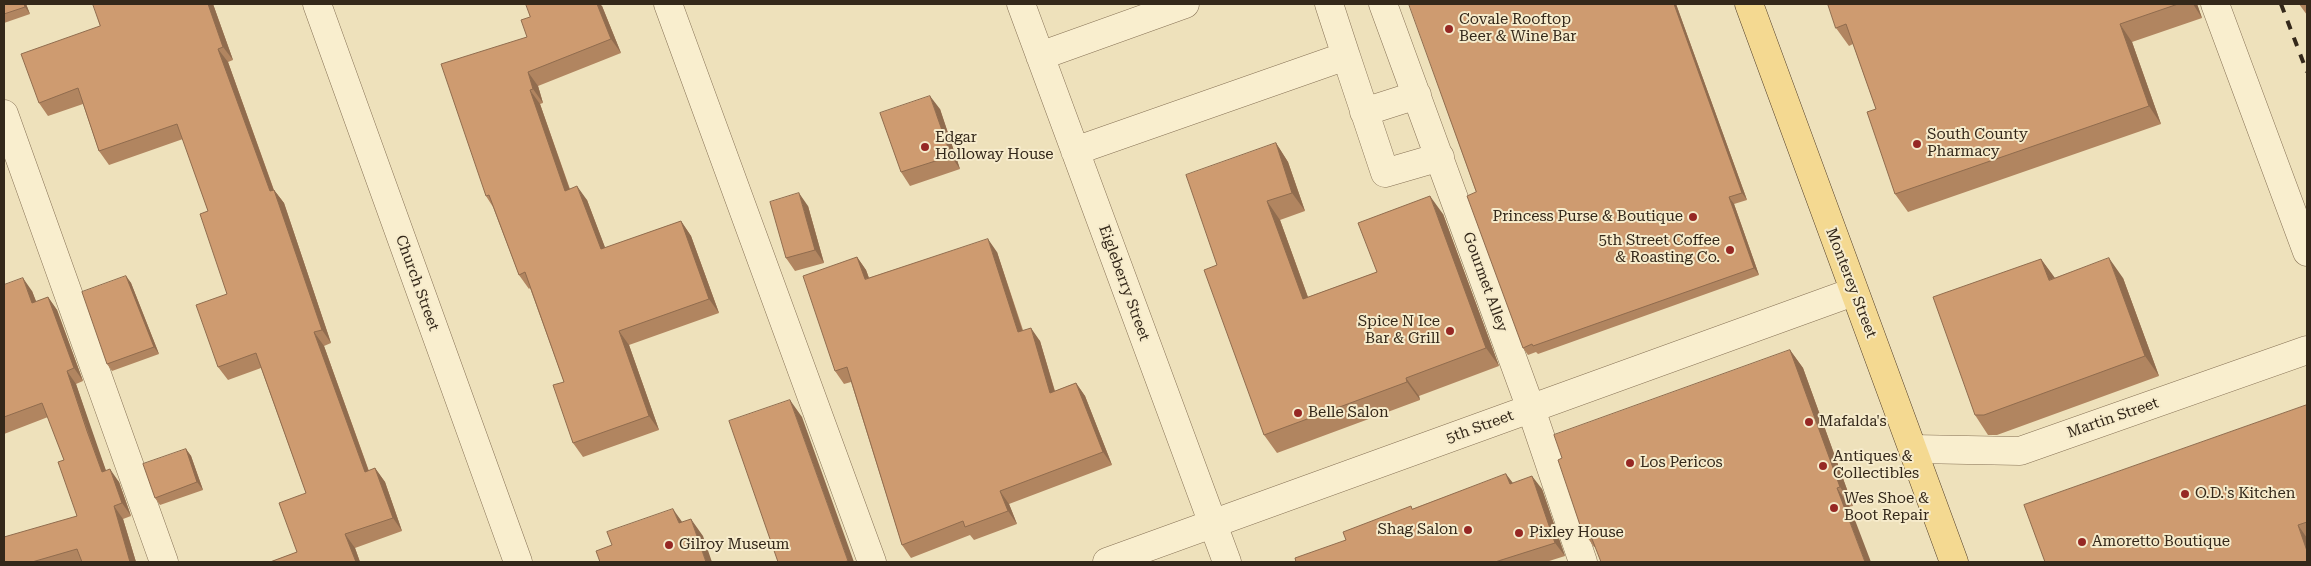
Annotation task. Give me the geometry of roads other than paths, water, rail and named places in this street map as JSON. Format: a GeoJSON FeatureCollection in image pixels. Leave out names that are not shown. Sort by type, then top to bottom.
{"type":"FeatureCollection","features":[{"type":"Feature","properties":{"kind":"main road","name":"Monterey Street"},"geometry":{"type":"LineString","coordinates":[[1749,4],[1853,292],[1914,450],[1954,562]]}},
{"type":"Feature","properties":{"kind":"street","name":"Church Street"},"geometry":{"type":"LineString","coordinates":[[317,4],[518,562]]}},
{"type":"Feature","properties":{"kind":"street"},"geometry":{"type":"LineString","coordinates":[[668,4],[872,562]]}},
{"type":"Feature","properties":{"kind":"street","name":"Eigleberry Street"},"geometry":{"type":"LineString","coordinates":[[1021,4],[1226,562]]}},
{"type":"Feature","properties":{"kind":"street"},"geometry":{"type":"LineString","coordinates":[[1040,56],[1185,4]]}},
{"type":"Feature","properties":{"kind":"street"},"geometry":{"type":"LineString","coordinates":[[1329,4],[1385,173],[1440,157]]}},
{"type":"Feature","properties":{"kind":"street","name":"Gourmet Alley"},"geometry":{"type":"LineString","coordinates":[[1383,4],[1531,409],[1583,562]]}},
{"type":"Feature","properties":{"kind":"street"},"geometry":{"type":"LineString","coordinates":[[2215,4],[2307,252]]}},
{"type":"Feature","properties":{"kind":"street"},"geometry":{"type":"LineString","coordinates":[[1075,150],[1346,56]]}},
{"type":"Feature","properties":{"kind":"street"},"geometry":{"type":"LineString","coordinates":[[1364,112],[1417,95]]}},
{"type":"Feature","properties":{"kind":"street"},"geometry":{"type":"LineString","coordinates":[[4,114],[164,562]]}},
{"type":"Feature","properties":{"kind":"street","name":"5th Street"},"geometry":{"type":"LineString","coordinates":[[1107,562],[1853,292]]}},
{"type":"Feature","properties":{"kind":"street","name":"Martin Street"},"geometry":{"type":"LineString","coordinates":[[1914,450],[2020,451],[2307,350]]}},
{"type":"Feature","properties":{"kind":"railway"},"geometry":{"type":"LineString","coordinates":[[2281,4],[2307,72]]}},
{"type":"Feature","properties":{"kind":"place","name":"Covale Rooftop Beer & Wine Bar"},"geometry":{"type":"Point","coordinates":[1449,29]}},
{"type":"Feature","properties":{"kind":"place","name":"South County Pharmacy"},"geometry":{"type":"Point","coordinates":[1917,144]}},
{"type":"Feature","properties":{"kind":"place","name":"Edgar Holloway House"},"geometry":{"type":"Point","coordinates":[925,147]}},
{"type":"Feature","properties":{"kind":"place","name":"Princess Purse & Boutique"},"geometry":{"type":"Point","coordinates":[1693,217]}},
{"type":"Feature","properties":{"kind":"place","name":"5th Street Coffee & Roasting Co."},"geometry":{"type":"Point","coordinates":[1730,250]}},
{"type":"Feature","properties":{"kind":"place","name":"Spice N Ice Bar & Grill"},"geometry":{"type":"Point","coordinates":[1450,331]}},
{"type":"Feature","properties":{"kind":"place","name":"Belle Salon"},"geometry":{"type":"Point","coordinates":[1298,413]}},
{"type":"Feature","properties":{"kind":"place","name":"Mafalda's"},"geometry":{"type":"Point","coordinates":[1809,422]}},
{"type":"Feature","properties":{"kind":"place","name":"Los Pericos"},"geometry":{"type":"Point","coordinates":[1630,463]}},
{"type":"Feature","properties":{"kind":"place","name":"Antiques & Collectibles"},"geometry":{"type":"Point","coordinates":[1823,466]}},
{"type":"Feature","properties":{"kind":"place","name":"O.D.'s Kitchen"},"geometry":{"type":"Point","coordinates":[2185,494]}},
{"type":"Feature","properties":{"kind":"place","name":"Wes Shoe & Boot Repair"},"geometry":{"type":"Point","coordinates":[1834,508]}},
{"type":"Feature","properties":{"kind":"place","name":"Shag Salon"},"geometry":{"type":"Point","coordinates":[1468,530]}},
{"type":"Feature","properties":{"kind":"place","name":"Pixley House"},"geometry":{"type":"Point","coordinates":[1519,533]}},
{"type":"Feature","properties":{"kind":"place","name":"Amoretto Boutique"},"geometry":{"type":"Point","coordinates":[2082,542]}},
{"type":"Feature","properties":{"kind":"place","name":"Gilroy Museum"},"geometry":{"type":"Point","coordinates":[669,545]}}]}
